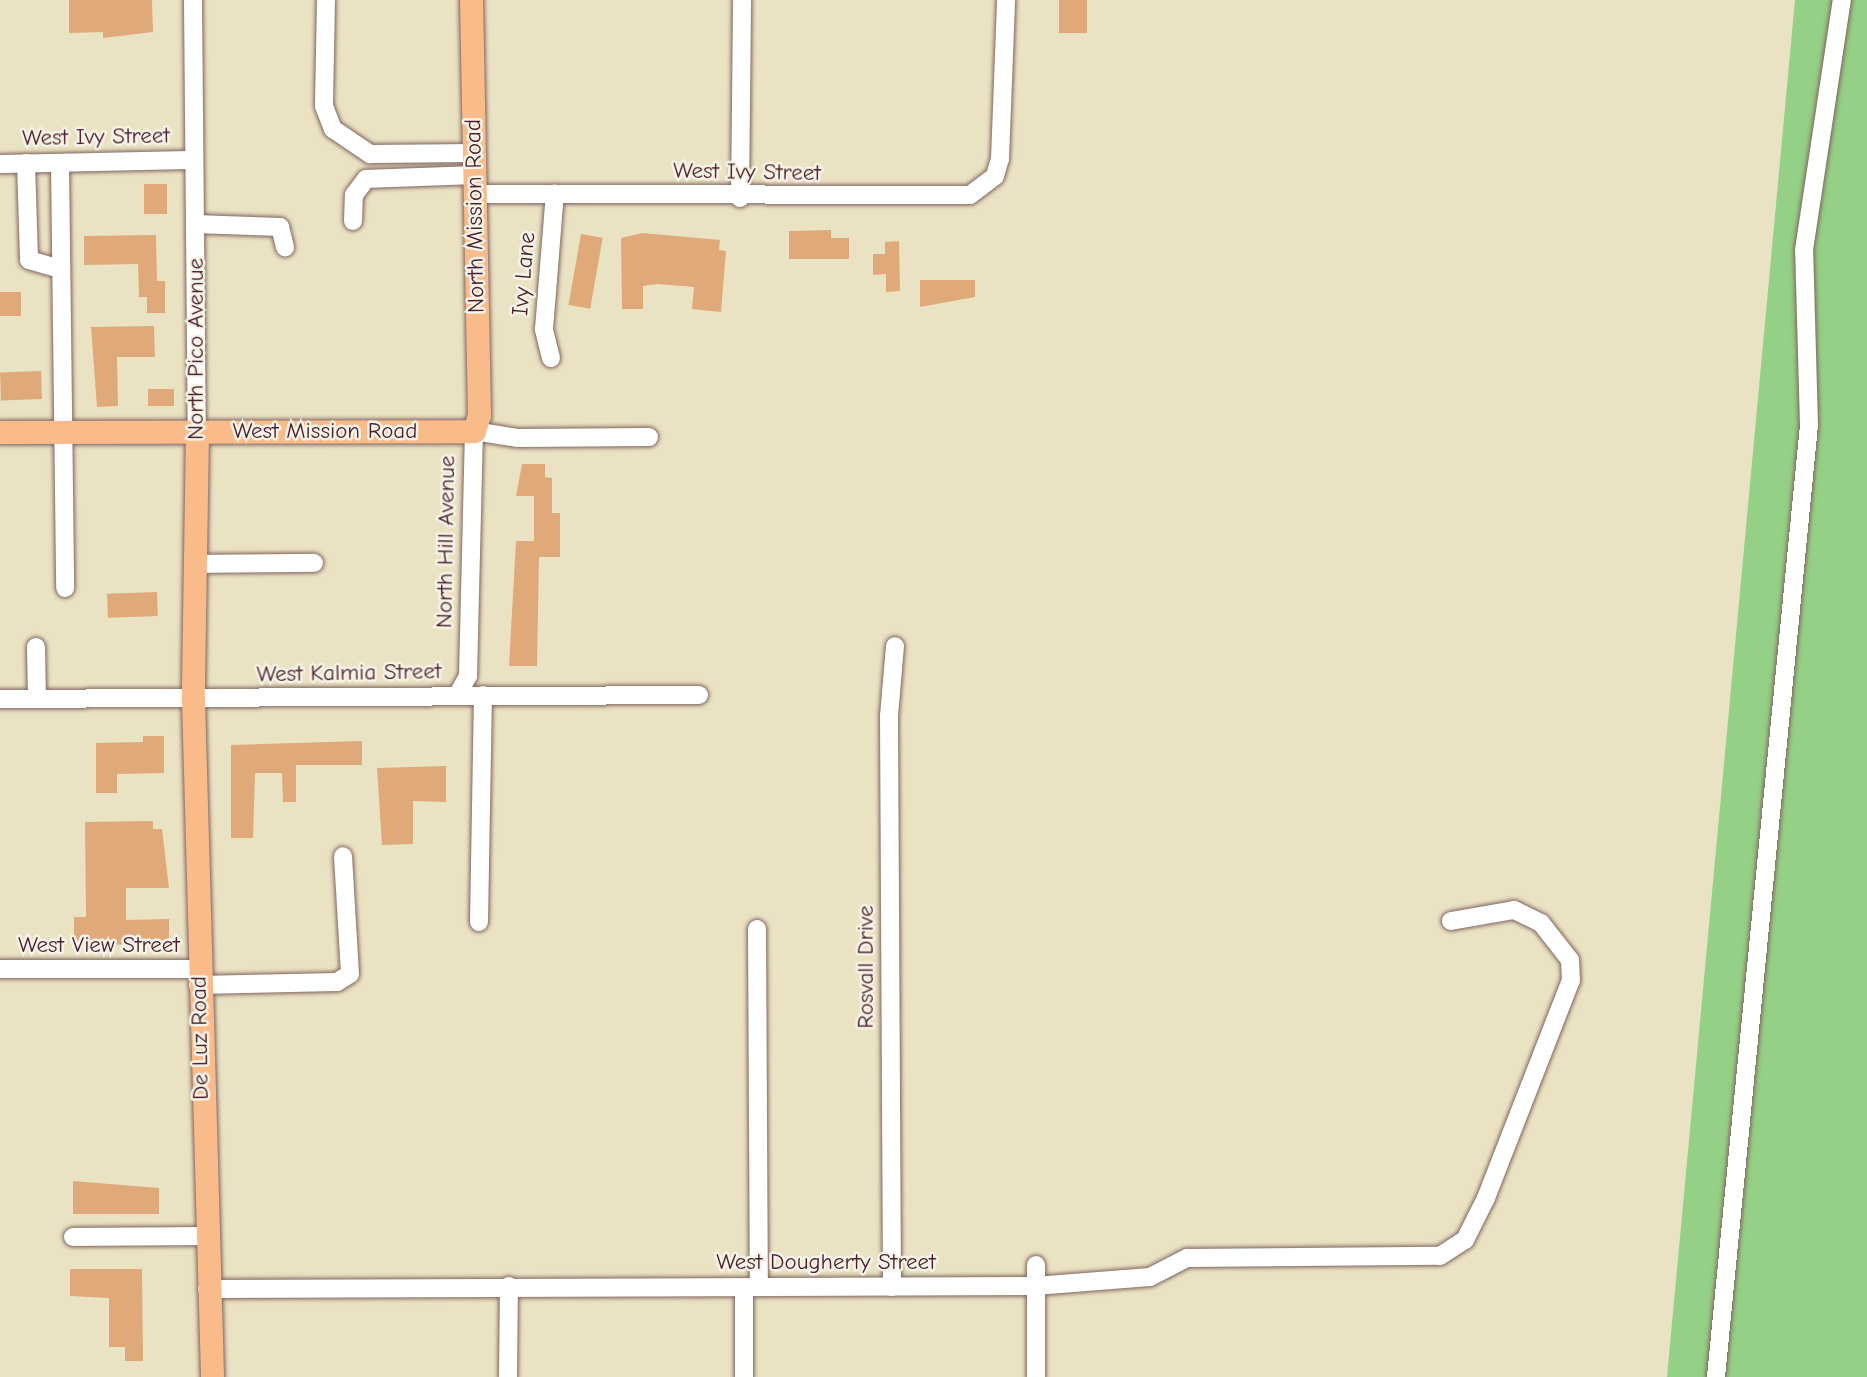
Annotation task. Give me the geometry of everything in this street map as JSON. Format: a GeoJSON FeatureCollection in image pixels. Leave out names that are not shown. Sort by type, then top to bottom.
{"type":"FeatureCollection","features":[{"type":"Feature","properties":{"kind":"main road","name":"North Mission Road"},"geometry":{"type":"LineString","coordinates":[[471,0],[474,431]]}},
{"type":"Feature","properties":{"kind":"main road","name":"North Pico Avenue"},"geometry":{"type":"LineString","coordinates":[[193,699],[197,431]]}},
{"type":"Feature","properties":{"kind":"main road","name":"West Mission Road"},"geometry":{"type":"LineString","coordinates":[[0,432],[474,431]]}},
{"type":"Feature","properties":{"kind":"main road","name":"De Luz Road"},"geometry":{"type":"LineString","coordinates":[[193,699],[205,1236],[212,1377]]}},
{"type":"Feature","properties":{"kind":"street","name":"North Pico Avenue"},"geometry":{"type":"LineString","coordinates":[[193,0],[192,160],[197,431]]}},
{"type":"Feature","properties":{"kind":"street"},"geometry":{"type":"LineString","coordinates":[[326,0],[324,106],[333,130],[370,153],[474,174]]}},
{"type":"Feature","properties":{"kind":"street"},"geometry":{"type":"LineString","coordinates":[[740,198],[742,0]]}},
{"type":"Feature","properties":{"kind":"street","name":"West Ivy Street"},"geometry":{"type":"LineString","coordinates":[[474,174],[555,193],[740,198],[970,195],[995,176],[1000,159],[1006,0]]}},
{"type":"Feature","properties":{"kind":"street"},"geometry":{"type":"LineString","coordinates":[[1716,1377],[1809,425],[1804,250],[1842,0]]}},
{"type":"Feature","properties":{"kind":"street","name":"West Ivy Street"},"geometry":{"type":"LineString","coordinates":[[0,164],[192,160]]}},
{"type":"Feature","properties":{"kind":"street"},"geometry":{"type":"LineString","coordinates":[[26,163],[29,260],[61,268]]}},
{"type":"Feature","properties":{"kind":"street"},"geometry":{"type":"LineString","coordinates":[[60,163],[65,588]]}},
{"type":"Feature","properties":{"kind":"street"},"geometry":{"type":"LineString","coordinates":[[353,221],[354,195],[366,179],[474,174]]}},
{"type":"Feature","properties":{"kind":"street","name":"Ivy Lane"},"geometry":{"type":"LineString","coordinates":[[551,358],[544,329],[555,193]]}},
{"type":"Feature","properties":{"kind":"street"},"geometry":{"type":"LineString","coordinates":[[195,224],[280,227],[285,247]]}},
{"type":"Feature","properties":{"kind":"street","name":"West Mission Road"},"geometry":{"type":"LineString","coordinates":[[474,431],[518,438],[649,437]]}},
{"type":"Feature","properties":{"kind":"street","name":"North Hill Avenue"},"geometry":{"type":"LineString","coordinates":[[458,694],[468,676],[474,431]]}},
{"type":"Feature","properties":{"kind":"street"},"geometry":{"type":"LineString","coordinates":[[193,564],[314,563]]}},
{"type":"Feature","properties":{"kind":"street","name":"Rosvall Drive"},"geometry":{"type":"LineString","coordinates":[[892,1287],[889,716],[895,646]]}},
{"type":"Feature","properties":{"kind":"street"},"geometry":{"type":"LineString","coordinates":[[36,647],[37,699]]}},
{"type":"Feature","properties":{"kind":"street","name":"West Kalmia Street"},"geometry":{"type":"LineString","coordinates":[[0,699],[193,699],[458,694],[699,695]]}},
{"type":"Feature","properties":{"kind":"street"},"geometry":{"type":"LineString","coordinates":[[479,922],[483,695]]}},
{"type":"Feature","properties":{"kind":"street","name":"West View Street"},"geometry":{"type":"LineString","coordinates":[[0,969],[337,982],[350,974],[343,856]]}},
{"type":"Feature","properties":{"kind":"street","name":"West Dougherty Street"},"geometry":{"type":"LineString","coordinates":[[207,1289],[1035,1286],[1150,1277],[1187,1258],[1440,1256],[1465,1240],[1486,1198],[1571,980],[1570,960],[1541,923],[1514,910],[1451,920]]}},
{"type":"Feature","properties":{"kind":"street"},"geometry":{"type":"LineString","coordinates":[[744,1377],[752,1287],[757,929]]}},
{"type":"Feature","properties":{"kind":"street"},"geometry":{"type":"LineString","coordinates":[[73,1237],[205,1236]]}},
{"type":"Feature","properties":{"kind":"street"},"geometry":{"type":"LineString","coordinates":[[1036,1265],[1036,1377]]}},
{"type":"Feature","properties":{"kind":"street"},"geometry":{"type":"LineString","coordinates":[[508,1377],[509,1286]]}},
{"type":"Feature","properties":{"kind":"green space"},"geometry":{"type":"Polygon","coordinates":[[[1795,0],[1867,0],[1867,1377],[1667,1377],[1795,0]]]}},
{"type":"Feature","properties":{"kind":"building"},"geometry":{"type":"Polygon","coordinates":[[[69,0],[152,0],[153,32],[103,38],[103,32],[69,33],[69,0]]]}},
{"type":"Feature","properties":{"kind":"building"},"geometry":{"type":"Polygon","coordinates":[[[1059,0],[1087,0],[1087,33],[1059,33],[1059,0]]]}},
{"type":"Feature","properties":{"kind":"building"},"geometry":{"type":"Polygon","coordinates":[[[144,184],[167,184],[167,214],[144,214],[144,184]]]}},
{"type":"Feature","properties":{"kind":"building"},"geometry":{"type":"Polygon","coordinates":[[[831,230],[831,238],[849,238],[849,259],[789,259],[789,231],[831,230]]]}},
{"type":"Feature","properties":{"kind":"building"},"geometry":{"type":"Polygon","coordinates":[[[642,233],[720,240],[719,250],[726,251],[721,312],[692,309],[694,287],[658,284],[643,286],[643,309],[622,309],[621,238],[642,233]]]}},
{"type":"Feature","properties":{"kind":"building"},"geometry":{"type":"Polygon","coordinates":[[[581,234],[603,238],[590,309],[568,305],[581,234]]]}},
{"type":"Feature","properties":{"kind":"building"},"geometry":{"type":"Polygon","coordinates":[[[156,235],[157,281],[165,281],[165,313],[147,313],[147,297],[139,297],[138,264],[84,265],[84,236],[156,235]]]}},
{"type":"Feature","properties":{"kind":"building"},"geometry":{"type":"Polygon","coordinates":[[[899,241],[900,291],[886,292],[886,274],[873,275],[873,254],[885,254],[885,242],[899,241]]]}},
{"type":"Feature","properties":{"kind":"building"},"geometry":{"type":"Polygon","coordinates":[[[920,280],[975,280],[975,297],[920,307],[920,280]]]}},
{"type":"Feature","properties":{"kind":"building"},"geometry":{"type":"Polygon","coordinates":[[[0,292],[21,292],[21,316],[0,316],[0,292]]]}},
{"type":"Feature","properties":{"kind":"building"},"geometry":{"type":"Polygon","coordinates":[[[154,326],[155,357],[117,357],[118,406],[97,407],[91,327],[154,326]]]}},
{"type":"Feature","properties":{"kind":"building"},"geometry":{"type":"Polygon","coordinates":[[[41,371],[42,399],[1,400],[0,372],[41,371]]]}},
{"type":"Feature","properties":{"kind":"building"},"geometry":{"type":"Polygon","coordinates":[[[148,389],[174,389],[174,406],[148,406],[148,389]]]}},
{"type":"Feature","properties":{"kind":"building"},"geometry":{"type":"Polygon","coordinates":[[[522,464],[545,464],[545,477],[552,478],[552,513],[560,513],[560,557],[539,557],[537,666],[509,666],[516,541],[534,541],[534,496],[516,496],[522,464]]]}},
{"type":"Feature","properties":{"kind":"building"},"geometry":{"type":"Polygon","coordinates":[[[157,592],[158,616],[108,618],[107,594],[157,592]]]}},
{"type":"Feature","properties":{"kind":"building"},"geometry":{"type":"Polygon","coordinates":[[[143,736],[164,736],[164,773],[117,774],[117,793],[96,793],[96,743],[143,742],[143,736]]]}},
{"type":"Feature","properties":{"kind":"building"},"geometry":{"type":"Polygon","coordinates":[[[362,741],[362,765],[296,765],[296,802],[283,802],[282,773],[255,773],[253,838],[231,838],[231,745],[362,741]]]}},
{"type":"Feature","properties":{"kind":"building"},"geometry":{"type":"Polygon","coordinates":[[[446,766],[446,802],[413,801],[413,844],[382,845],[377,768],[446,766]]]}},
{"type":"Feature","properties":{"kind":"building"},"geometry":{"type":"Polygon","coordinates":[[[153,821],[153,829],[162,829],[169,888],[126,888],[126,920],[169,919],[169,944],[74,945],[74,917],[86,917],[85,822],[153,821]]]}},
{"type":"Feature","properties":{"kind":"building"},"geometry":{"type":"Polygon","coordinates":[[[73,1181],[159,1188],[159,1214],[73,1214],[73,1181]]]}},
{"type":"Feature","properties":{"kind":"building"},"geometry":{"type":"Polygon","coordinates":[[[70,1269],[142,1269],[143,1361],[125,1361],[125,1347],[109,1347],[109,1298],[70,1296],[70,1269]]]}}]}
